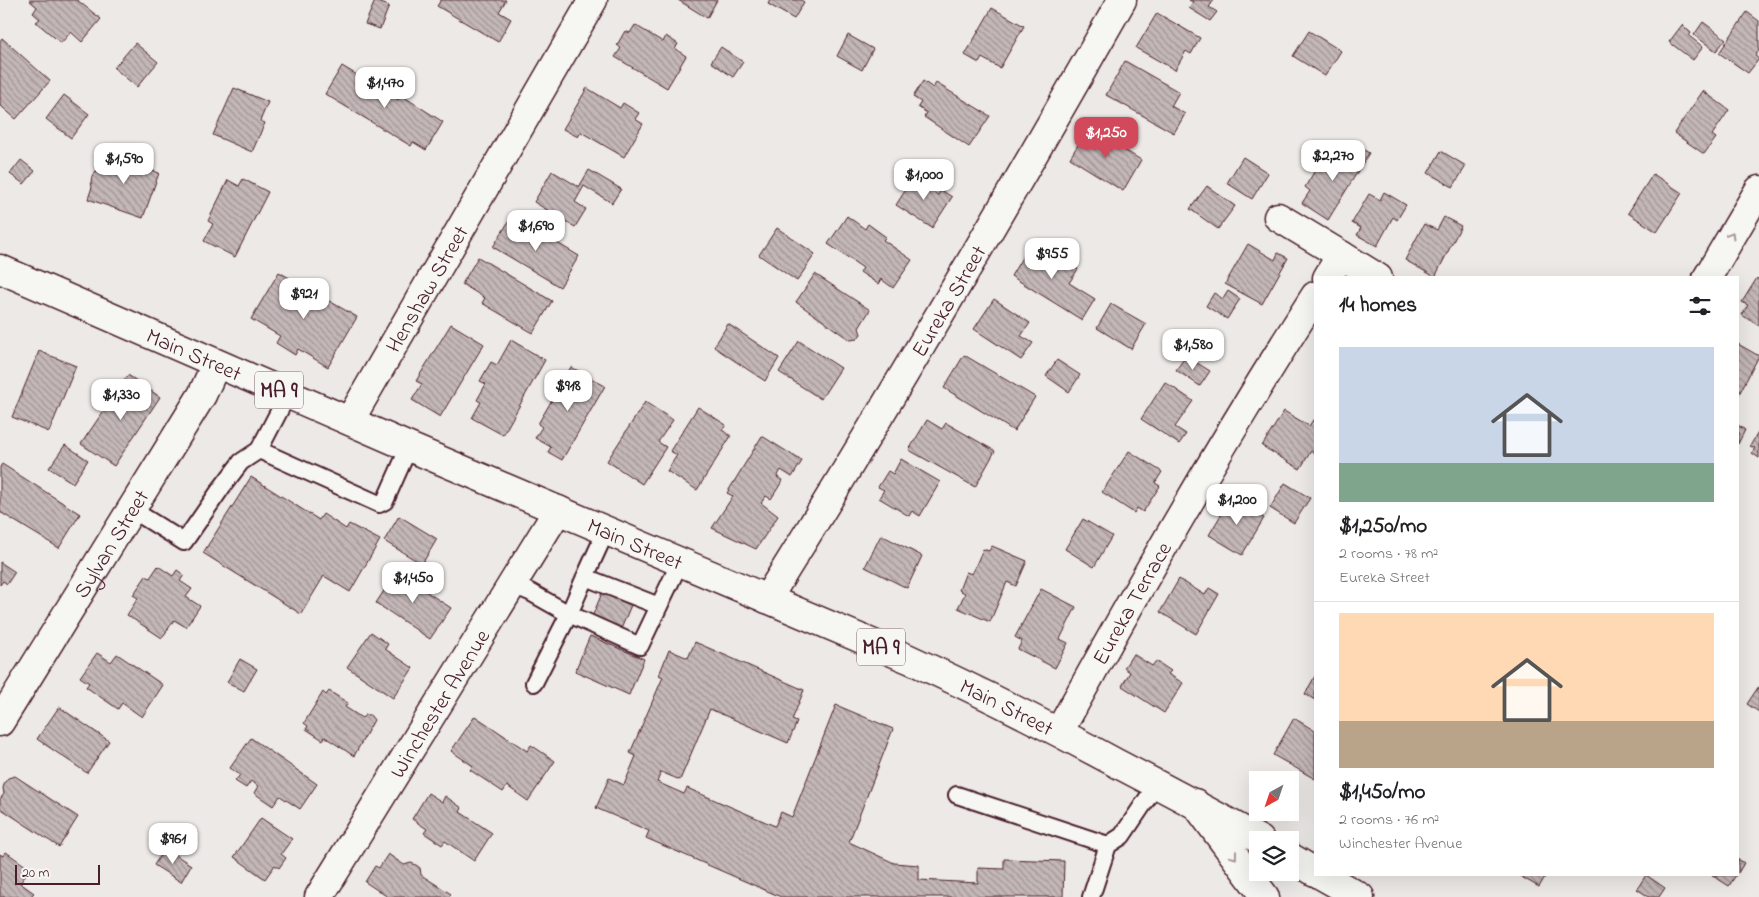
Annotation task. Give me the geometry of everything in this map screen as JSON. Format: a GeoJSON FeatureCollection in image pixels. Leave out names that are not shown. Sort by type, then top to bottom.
{"type":"FeatureCollection","features":[{"type":"Feature","properties":{"kind":"main road","name":"Henshaw Street"},"geometry":{"type":"LineString","coordinates":[[350,420],[594,0]]}},
{"type":"Feature","properties":{"kind":"main road","name":"Eureka Street"},"geometry":{"type":"LineString","coordinates":[[767,599],[841,481],[1017,185],[1122,0]]}},
{"type":"Feature","properties":{"kind":"main road"},"geometry":{"type":"LineString","coordinates":[[1708,276],[1759,190]]}},
{"type":"Feature","properties":{"kind":"main road"},"geometry":{"type":"LineString","coordinates":[[1278,217],[1375,276]]}},
{"type":"Feature","properties":{"kind":"main road"},"geometry":{"type":"LineString","coordinates":[[1328,276],[1341,255]]}},
{"type":"Feature","properties":{"kind":"main road","name":"Main Street"},"geometry":{"type":"LineString","coordinates":[[0,269],[409,447],[866,640],[949,677],[1195,803],[1249,834]]}},
{"type":"Feature","properties":{"kind":"main road","name":"Eureka Terrace"},"geometry":{"type":"LineString","coordinates":[[1059,732],[1112,634],[1247,404],[1314,298]]}},
{"type":"Feature","properties":{"kind":"main road","name":"Sylvan Street"},"geometry":{"type":"LineString","coordinates":[[0,722],[202,395],[216,364]]}},
{"type":"Feature","properties":{"kind":"main road","name":"Winchester Avenue"},"geometry":{"type":"LineString","coordinates":[[319,897],[558,510]]}},
{"type":"Feature","properties":{"kind":"main road"},"geometry":{"type":"LineString","coordinates":[[1195,803],[1265,897]]}},
{"type":"Feature","properties":{"kind":"main road"},"geometry":{"type":"LineString","coordinates":[[1299,862],[1314,871]]}},
{"type":"Feature","properties":{"kind":"lane"},"geometry":{"type":"LineString","coordinates":[[131,509],[184,542],[222,486],[241,462],[259,450],[288,394]]}},
{"type":"Feature","properties":{"kind":"lane"},"geometry":{"type":"LineString","coordinates":[[259,450],[379,504],[385,501],[409,447]]}},
{"type":"Feature","properties":{"kind":"lane"},"geometry":{"type":"LineString","coordinates":[[534,683],[569,614],[606,531]]}},
{"type":"Feature","properties":{"kind":"lane"},"geometry":{"type":"LineString","coordinates":[[513,585],[530,592],[569,614],[640,646],[680,562]]}},
{"type":"Feature","properties":{"kind":"lane"},"geometry":{"type":"LineString","coordinates":[[585,577],[659,606]]}},
{"type":"Feature","properties":{"kind":"lane"},"geometry":{"type":"LineString","coordinates":[[1091,897],[1108,845],[1122,836],[1157,784]]}},
{"type":"Feature","properties":{"kind":"lane"},"geometry":{"type":"LineString","coordinates":[[957,795],[1108,845]]}},
{"type":"Feature","properties":{"kind":"building"},"geometry":{"type":"Polygon","coordinates":[[[29,0],[77,0],[101,19],[82,42],[71,32],[61,43],[36,22],[40,19],[33,13],[37,7],[29,0]]]}},
{"type":"Feature","properties":{"kind":"building"},"geometry":{"type":"Polygon","coordinates":[[[441,0],[506,0],[499,12],[511,19],[498,42],[437,6],[441,0]]]}},
{"type":"Feature","properties":{"kind":"building"},"geometry":{"type":"Polygon","coordinates":[[[678,0],[717,0],[707,18],[678,0]]]}},
{"type":"Feature","properties":{"kind":"building"},"geometry":{"type":"Polygon","coordinates":[[[770,0],[801,0],[804,2],[794,19],[768,4],[770,0]]]}},
{"type":"Feature","properties":{"kind":"building"},"geometry":{"type":"Polygon","coordinates":[[[1189,0],[1214,0],[1209,7],[1217,12],[1210,21],[1189,8],[1193,2],[1189,0]]]}},
{"type":"Feature","properties":{"kind":"building"},"geometry":{"type":"Polygon","coordinates":[[[375,1],[389,6],[380,29],[365,24],[375,1]]]}},
{"type":"Feature","properties":{"kind":"building"},"geometry":{"type":"Polygon","coordinates":[[[992,8],[1024,26],[1000,68],[982,58],[979,63],[965,55],[992,8]]]}},
{"type":"Feature","properties":{"kind":"building"},"geometry":{"type":"Polygon","coordinates":[[[1747,12],[1759,21],[1759,50],[1755,56],[1759,59],[1748,73],[1719,53],[1747,12]]]}},
{"type":"Feature","properties":{"kind":"building"},"geometry":{"type":"Polygon","coordinates":[[[1157,13],[1200,38],[1191,54],[1186,51],[1175,70],[1136,48],[1157,13]]]}},
{"type":"Feature","properties":{"kind":"building"},"geometry":{"type":"Polygon","coordinates":[[[1703,22],[1726,39],[1716,51],[1694,35],[1703,22]]]}},
{"type":"Feature","properties":{"kind":"building"},"geometry":{"type":"Polygon","coordinates":[[[635,25],[663,42],[666,36],[678,44],[675,49],[686,56],[667,88],[615,57],[621,48],[617,45],[625,31],[630,33],[635,25]]]}},
{"type":"Feature","properties":{"kind":"building"},"geometry":{"type":"Polygon","coordinates":[[[1682,25],[1691,33],[1689,36],[1703,47],[1693,60],[1669,42],[1682,25]]]}},
{"type":"Feature","properties":{"kind":"building"},"geometry":{"type":"Polygon","coordinates":[[[1309,31],[1341,51],[1325,76],[1293,56],[1309,31]]]}},
{"type":"Feature","properties":{"kind":"building"},"geometry":{"type":"Polygon","coordinates":[[[848,35],[873,49],[862,70],[837,56],[848,35]]]}},
{"type":"Feature","properties":{"kind":"building"},"geometry":{"type":"Polygon","coordinates":[[[2,38],[50,81],[16,119],[0,105],[0,41],[2,38]]]}},
{"type":"Feature","properties":{"kind":"building"},"geometry":{"type":"Polygon","coordinates":[[[135,43],[158,62],[137,87],[114,68],[135,43]]]}},
{"type":"Feature","properties":{"kind":"building"},"geometry":{"type":"Polygon","coordinates":[[[721,47],[743,62],[733,77],[711,62],[721,47]]]}},
{"type":"Feature","properties":{"kind":"building"},"geometry":{"type":"Polygon","coordinates":[[[1125,61],[1179,92],[1171,106],[1185,114],[1174,133],[1106,95],[1125,61]]]}},
{"type":"Feature","properties":{"kind":"building"},"geometry":{"type":"Polygon","coordinates":[[[342,66],[398,100],[401,95],[443,122],[426,150],[413,142],[411,146],[325,94],[342,66]]]}},
{"type":"Feature","properties":{"kind":"building"},"geometry":{"type":"Polygon","coordinates":[[[923,81],[933,88],[936,83],[990,116],[969,147],[924,117],[927,113],[918,107],[921,102],[913,97],[923,81]]]}},
{"type":"Feature","properties":{"kind":"building"},"geometry":{"type":"Polygon","coordinates":[[[234,88],[268,102],[260,121],[265,123],[252,152],[213,135],[234,88]]]}},
{"type":"Feature","properties":{"kind":"building"},"geometry":{"type":"Polygon","coordinates":[[[587,88],[620,108],[623,103],[639,113],[635,119],[643,124],[624,157],[581,132],[578,137],[563,129],[587,88]]]}},
{"type":"Feature","properties":{"kind":"building"},"geometry":{"type":"Polygon","coordinates":[[[1703,91],[1729,110],[1712,135],[1716,138],[1704,154],[1674,133],[1703,91]]]}},
{"type":"Feature","properties":{"kind":"building"},"geometry":{"type":"Polygon","coordinates":[[[64,95],[89,114],[71,138],[46,119],[64,95]]]}},
{"type":"Feature","properties":{"kind":"building"},"geometry":{"type":"Polygon","coordinates":[[[1088,128],[1141,160],[1123,191],[1070,158],[1088,128]]]}},
{"type":"Feature","properties":{"kind":"building"},"geometry":{"type":"Polygon","coordinates":[[[1353,143],[1369,153],[1328,220],[1302,203],[1310,191],[1305,187],[1322,159],[1338,168],[1353,143]]]}},
{"type":"Feature","properties":{"kind":"building"},"geometry":{"type":"Polygon","coordinates":[[[1441,151],[1466,166],[1453,187],[1428,173],[1441,151]]]}},
{"type":"Feature","properties":{"kind":"building"},"geometry":{"type":"Polygon","coordinates":[[[109,152],[137,164],[139,159],[154,165],[151,170],[159,173],[143,218],[88,199],[92,187],[92,176],[96,171],[101,170],[109,152]]]}},
{"type":"Feature","properties":{"kind":"building"},"geometry":{"type":"Polygon","coordinates":[[[1243,157],[1268,173],[1252,199],[1227,183],[1243,157]]]}},
{"type":"Feature","properties":{"kind":"building"},"geometry":{"type":"Polygon","coordinates":[[[21,160],[35,171],[24,184],[10,174],[21,160]]]}},
{"type":"Feature","properties":{"kind":"building"},"geometry":{"type":"Polygon","coordinates":[[[589,170],[621,189],[612,203],[584,186],[575,202],[586,209],[575,227],[534,202],[552,171],[579,187],[589,170]]]}},
{"type":"Feature","properties":{"kind":"building"},"geometry":{"type":"Polygon","coordinates":[[[917,172],[935,184],[931,191],[938,195],[941,190],[952,197],[932,228],[896,205],[917,172]]]}},
{"type":"Feature","properties":{"kind":"building"},"geometry":{"type":"Polygon","coordinates":[[[1653,174],[1682,193],[1657,232],[1628,213],[1653,174]]]}},
{"type":"Feature","properties":{"kind":"building"},"geometry":{"type":"Polygon","coordinates":[[[243,179],[268,192],[235,257],[204,241],[213,224],[208,221],[228,180],[239,186],[243,179]]]}},
{"type":"Feature","properties":{"kind":"building"},"geometry":{"type":"Polygon","coordinates":[[[1207,186],[1235,206],[1218,229],[1190,209],[1207,186]]]}},
{"type":"Feature","properties":{"kind":"building"},"geometry":{"type":"Polygon","coordinates":[[[1384,192],[1406,205],[1397,220],[1393,217],[1377,246],[1357,235],[1361,228],[1352,223],[1369,194],[1380,200],[1384,192]]]}},
{"type":"Feature","properties":{"kind":"building"},"geometry":{"type":"Polygon","coordinates":[[[512,216],[579,256],[560,287],[493,247],[512,216]]]}},
{"type":"Feature","properties":{"kind":"building"},"geometry":{"type":"Polygon","coordinates":[[[847,216],[865,229],[868,224],[886,237],[883,240],[912,260],[893,288],[881,279],[878,284],[860,272],[863,268],[828,244],[847,216]]]}},
{"type":"Feature","properties":{"kind":"building"},"geometry":{"type":"Polygon","coordinates":[[[1444,217],[1461,226],[1436,276],[1433,276],[1405,260],[1424,224],[1437,230],[1444,217]]]}},
{"type":"Feature","properties":{"kind":"building"},"geometry":{"type":"Polygon","coordinates":[[[777,228],[815,254],[797,281],[759,255],[777,228]]]}},
{"type":"Feature","properties":{"kind":"building"},"geometry":{"type":"Polygon","coordinates":[[[1032,241],[1078,269],[1069,283],[1095,299],[1082,320],[1011,276],[1032,241]]]}},
{"type":"Feature","properties":{"kind":"building"},"geometry":{"type":"Polygon","coordinates":[[[1248,244],[1275,260],[1278,253],[1288,258],[1262,304],[1225,284],[1248,244]]]}},
{"type":"Feature","properties":{"kind":"building"},"geometry":{"type":"Polygon","coordinates":[[[478,257],[552,301],[533,333],[482,303],[485,298],[462,284],[478,257]]]}},
{"type":"Feature","properties":{"kind":"building"},"geometry":{"type":"Polygon","coordinates":[[[279,272],[357,317],[328,367],[298,349],[295,355],[276,343],[280,336],[251,319],[279,272]]]}},
{"type":"Feature","properties":{"kind":"building"},"geometry":{"type":"Polygon","coordinates":[[[815,274],[870,310],[859,328],[861,334],[857,339],[850,340],[796,302],[815,274]]]}},
{"type":"Feature","properties":{"kind":"building"},"geometry":{"type":"Polygon","coordinates":[[[1757,278],[1759,280],[1759,326],[1742,315],[1748,305],[1742,302],[1757,278]]]}},
{"type":"Feature","properties":{"kind":"building"},"geometry":{"type":"Polygon","coordinates":[[[1228,291],[1240,299],[1227,319],[1206,306],[1214,293],[1223,299],[1228,291]]]}},
{"type":"Feature","properties":{"kind":"building"},"geometry":{"type":"Polygon","coordinates":[[[994,299],[1030,323],[1021,336],[1033,343],[1021,360],[974,329],[994,299]]]}},
{"type":"Feature","properties":{"kind":"building"},"geometry":{"type":"Polygon","coordinates":[[[1111,304],[1146,324],[1131,349],[1097,328],[1111,304]]]}},
{"type":"Feature","properties":{"kind":"building"},"geometry":{"type":"Polygon","coordinates":[[[451,324],[484,344],[440,417],[412,400],[422,384],[416,381],[451,324]]]}},
{"type":"Feature","properties":{"kind":"building"},"geometry":{"type":"Polygon","coordinates":[[[728,324],[779,358],[765,381],[714,347],[728,324]]]}},
{"type":"Feature","properties":{"kind":"building"},"geometry":{"type":"Polygon","coordinates":[[[511,340],[545,360],[503,435],[472,418],[481,402],[477,400],[486,384],[480,381],[491,362],[497,365],[511,340]]]}},
{"type":"Feature","properties":{"kind":"building"},"geometry":{"type":"Polygon","coordinates":[[[799,341],[841,368],[821,399],[779,372],[799,341]]]}},
{"type":"Feature","properties":{"kind":"building"},"geometry":{"type":"Polygon","coordinates":[[[1739,345],[1759,356],[1739,394],[1739,345]]]}},
{"type":"Feature","properties":{"kind":"building"},"geometry":{"type":"Polygon","coordinates":[[[39,351],[76,366],[49,432],[12,417],[39,351]]]}},
{"type":"Feature","properties":{"kind":"building"},"geometry":{"type":"Polygon","coordinates":[[[964,355],[1035,397],[1014,431],[944,388],[964,355]]]}},
{"type":"Feature","properties":{"kind":"building"},"geometry":{"type":"Polygon","coordinates":[[[1186,356],[1210,371],[1200,386],[1176,370],[1186,356]]]}},
{"type":"Feature","properties":{"kind":"building"},"geometry":{"type":"Polygon","coordinates":[[[1057,360],[1080,375],[1069,392],[1046,376],[1057,360]]]}},
{"type":"Feature","properties":{"kind":"building"},"geometry":{"type":"Polygon","coordinates":[[[571,367],[605,386],[562,460],[548,452],[551,447],[535,438],[542,427],[538,424],[571,367]]]}},
{"type":"Feature","properties":{"kind":"building"},"geometry":{"type":"Polygon","coordinates":[[[128,375],[160,397],[114,466],[81,444],[128,375]]]}},
{"type":"Feature","properties":{"kind":"building"},"geometry":{"type":"Polygon","coordinates":[[[1165,382],[1193,401],[1175,427],[1186,434],[1179,444],[1141,419],[1165,382]]]}},
{"type":"Feature","properties":{"kind":"building"},"geometry":{"type":"Polygon","coordinates":[[[645,402],[673,420],[658,442],[666,447],[642,484],[607,461],[645,402]]]}},
{"type":"Feature","properties":{"kind":"building"},"geometry":{"type":"Polygon","coordinates":[[[698,407],[726,425],[722,430],[731,436],[697,490],[667,471],[677,455],[670,451],[698,407]]]}},
{"type":"Feature","properties":{"kind":"building"},"geometry":{"type":"Polygon","coordinates":[[[1284,411],[1309,426],[1314,420],[1314,453],[1311,451],[1300,469],[1262,446],[1284,411]]]}},
{"type":"Feature","properties":{"kind":"building"},"geometry":{"type":"Polygon","coordinates":[[[927,420],[942,429],[946,423],[995,451],[975,487],[909,450],[927,420]]]}},
{"type":"Feature","properties":{"kind":"building"},"geometry":{"type":"Polygon","coordinates":[[[1739,426],[1745,430],[1739,442],[1739,426]]]}},
{"type":"Feature","properties":{"kind":"building"},"geometry":{"type":"Polygon","coordinates":[[[1759,431],[1759,458],[1752,453],[1755,448],[1750,446],[1759,431]]]}},
{"type":"Feature","properties":{"kind":"building"},"geometry":{"type":"Polygon","coordinates":[[[762,436],[802,461],[792,477],[781,470],[777,477],[783,480],[771,499],[766,496],[761,503],[778,516],[756,549],[712,528],[733,496],[727,493],[762,436]]]}},
{"type":"Feature","properties":{"kind":"building"},"geometry":{"type":"Polygon","coordinates":[[[65,445],[88,460],[73,483],[49,468],[65,445]]]}},
{"type":"Feature","properties":{"kind":"building"},"geometry":{"type":"Polygon","coordinates":[[[1129,451],[1162,472],[1155,483],[1160,486],[1143,512],[1137,508],[1134,513],[1102,492],[1129,451]]]}},
{"type":"Feature","properties":{"kind":"building"},"geometry":{"type":"Polygon","coordinates":[[[901,459],[940,482],[920,516],[912,511],[909,516],[879,498],[884,490],[878,487],[888,471],[893,474],[901,459]]]}},
{"type":"Feature","properties":{"kind":"building"},"geometry":{"type":"Polygon","coordinates":[[[2,464],[80,514],[59,548],[0,512],[0,467],[2,464]]]}},
{"type":"Feature","properties":{"kind":"building"},"geometry":{"type":"Polygon","coordinates":[[[251,477],[319,520],[323,514],[346,529],[349,524],[380,540],[350,592],[324,576],[301,614],[203,553],[251,477]]]}},
{"type":"Feature","properties":{"kind":"building"},"geometry":{"type":"Polygon","coordinates":[[[1285,483],[1310,498],[1294,523],[1270,508],[1285,483]]]}},
{"type":"Feature","properties":{"kind":"building"},"geometry":{"type":"Polygon","coordinates":[[[1231,498],[1264,518],[1242,555],[1209,535],[1231,498]]]}},
{"type":"Feature","properties":{"kind":"building"},"geometry":{"type":"Polygon","coordinates":[[[399,516],[437,539],[422,564],[384,541],[399,516]]]}},
{"type":"Feature","properties":{"kind":"building"},"geometry":{"type":"Polygon","coordinates":[[[1083,519],[1112,536],[1094,567],[1065,549],[1083,519]]]}},
{"type":"Feature","properties":{"kind":"building"},"geometry":{"type":"Polygon","coordinates":[[[881,535],[922,556],[907,588],[865,567],[881,535]]]}},
{"type":"Feature","properties":{"kind":"building"},"geometry":{"type":"Polygon","coordinates":[[[992,546],[1027,561],[1016,586],[1007,582],[990,622],[958,608],[965,593],[959,590],[966,572],[972,574],[983,549],[989,551],[992,546]]]}},
{"type":"Feature","properties":{"kind":"building"},"geometry":{"type":"Polygon","coordinates":[[[0,562],[15,572],[7,584],[3,581],[0,585],[0,562]]]}},
{"type":"Feature","properties":{"kind":"building"},"geometry":{"type":"Polygon","coordinates":[[[401,565],[414,575],[410,581],[451,608],[430,639],[376,603],[401,565]]]}},
{"type":"Feature","properties":{"kind":"building"},"geometry":{"type":"Polygon","coordinates":[[[158,566],[173,576],[177,570],[184,575],[180,581],[192,589],[186,597],[200,606],[186,627],[174,620],[162,638],[127,615],[138,598],[133,595],[146,576],[150,578],[158,566]]]}},
{"type":"Feature","properties":{"kind":"building"},"geometry":{"type":"Polygon","coordinates":[[[1179,579],[1205,595],[1209,588],[1219,594],[1196,634],[1160,612],[1179,579]]]}},
{"type":"Feature","properties":{"kind":"building"},"geometry":{"type":"Polygon","coordinates":[[[1041,589],[1076,607],[1060,639],[1068,643],[1055,668],[1018,649],[1022,641],[1015,637],[1041,589]]]}},
{"type":"Feature","properties":{"kind":"building"},"geometry":{"type":"Polygon","coordinates":[[[602,593],[631,605],[621,629],[592,617],[602,593]]]}},
{"type":"Feature","properties":{"kind":"building"},"geometry":{"type":"Polygon","coordinates":[[[371,632],[388,644],[385,649],[413,668],[393,698],[347,667],[371,632]]]}},
{"type":"Feature","properties":{"kind":"building"},"geometry":{"type":"Polygon","coordinates":[[[590,636],[644,659],[629,695],[575,671],[590,636]]]}},
{"type":"Feature","properties":{"kind":"building"},"geometry":{"type":"Polygon","coordinates":[[[695,642],[804,690],[792,720],[797,722],[788,743],[710,709],[680,780],[661,772],[657,782],[684,794],[687,788],[775,826],[781,812],[792,817],[836,705],[893,729],[849,842],[894,863],[919,865],[919,880],[978,883],[978,868],[1004,869],[1004,859],[1064,861],[1063,897],[781,897],[646,838],[649,831],[596,808],[609,778],[624,785],[636,756],[630,753],[663,677],[659,675],[669,650],[688,658],[695,642]]]}},
{"type":"Feature","properties":{"kind":"building"},"geometry":{"type":"Polygon","coordinates":[[[97,653],[111,662],[117,654],[163,685],[142,717],[122,703],[118,709],[86,687],[89,683],[80,677],[97,653]]]}},
{"type":"Feature","properties":{"kind":"building"},"geometry":{"type":"Polygon","coordinates":[[[1133,654],[1152,666],[1156,661],[1171,671],[1168,674],[1183,683],[1164,713],[1122,686],[1130,672],[1124,668],[1133,654]]]}},
{"type":"Feature","properties":{"kind":"building"},"geometry":{"type":"Polygon","coordinates":[[[240,659],[257,669],[244,691],[227,682],[240,659]]]}},
{"type":"Feature","properties":{"kind":"building"},"geometry":{"type":"Polygon","coordinates":[[[1314,678],[1314,699],[1305,694],[1314,678]]]}},
{"type":"Feature","properties":{"kind":"building"},"geometry":{"type":"Polygon","coordinates":[[[1759,686],[1759,712],[1747,704],[1759,686]]]}},
{"type":"Feature","properties":{"kind":"building"},"geometry":{"type":"Polygon","coordinates":[[[329,691],[348,703],[345,707],[362,718],[365,715],[370,715],[374,720],[354,756],[325,737],[323,740],[306,729],[308,726],[304,723],[323,692],[326,695],[329,691]]]}},
{"type":"Feature","properties":{"kind":"building"},"geometry":{"type":"Polygon","coordinates":[[[59,707],[109,741],[87,773],[37,739],[59,707]]]}},
{"type":"Feature","properties":{"kind":"building"},"geometry":{"type":"Polygon","coordinates":[[[475,716],[527,751],[531,745],[555,761],[528,801],[507,786],[503,792],[470,770],[473,766],[451,751],[475,716]]]}},
{"type":"Feature","properties":{"kind":"building"},"geometry":{"type":"Polygon","coordinates":[[[1294,718],[1314,730],[1314,778],[1273,755],[1294,718]]]}},
{"type":"Feature","properties":{"kind":"building"},"geometry":{"type":"Polygon","coordinates":[[[251,738],[317,784],[300,809],[280,796],[273,806],[254,793],[258,786],[251,781],[246,788],[235,781],[240,775],[230,768],[251,738]]]}},
{"type":"Feature","properties":{"kind":"building"},"geometry":{"type":"Polygon","coordinates":[[[15,776],[78,817],[59,847],[0,808],[0,799],[4,794],[5,782],[8,778],[15,776]]]}},
{"type":"Feature","properties":{"kind":"building"},"geometry":{"type":"Polygon","coordinates":[[[428,793],[442,802],[445,796],[462,808],[460,812],[492,833],[474,861],[445,841],[442,845],[424,833],[427,829],[412,819],[428,793]]]}},
{"type":"Feature","properties":{"kind":"building"},"geometry":{"type":"Polygon","coordinates":[[[261,818],[292,839],[281,854],[286,858],[279,868],[275,865],[265,879],[234,857],[261,818]]]}},
{"type":"Feature","properties":{"kind":"building"},"geometry":{"type":"Polygon","coordinates":[[[165,848],[191,865],[181,882],[154,865],[165,848]]]}},
{"type":"Feature","properties":{"kind":"building"},"geometry":{"type":"Polygon","coordinates":[[[6,852],[30,869],[20,883],[34,893],[30,897],[0,897],[0,854],[3,856],[6,852]]]}},
{"type":"Feature","properties":{"kind":"building"},"geometry":{"type":"Polygon","coordinates":[[[388,854],[404,865],[411,863],[416,865],[420,868],[421,875],[451,894],[449,897],[388,897],[365,882],[375,866],[379,868],[388,854]]]}},
{"type":"Feature","properties":{"kind":"building"},"geometry":{"type":"Polygon","coordinates":[[[1739,860],[1744,863],[1739,871],[1739,860]]]}},
{"type":"Feature","properties":{"kind":"building"},"geometry":{"type":"Polygon","coordinates":[[[1520,876],[1545,876],[1539,887],[1520,876]]]}},
{"type":"Feature","properties":{"kind":"building"},"geometry":{"type":"Polygon","coordinates":[[[1645,876],[1665,888],[1659,897],[1649,897],[1637,889],[1645,876]]]}},
{"type":"Feature","properties":{"kind":"building"},"geometry":{"type":"Polygon","coordinates":[[[1714,876],[1735,876],[1729,886],[1714,876]]]}}]}
